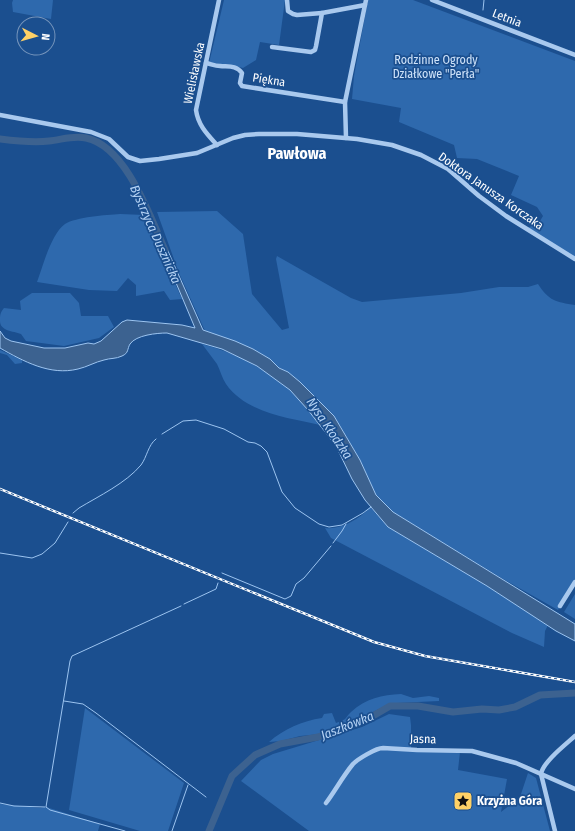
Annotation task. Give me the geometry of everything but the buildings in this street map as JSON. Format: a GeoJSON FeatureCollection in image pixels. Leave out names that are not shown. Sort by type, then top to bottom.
{"type":"FeatureCollection","features":[{"type":"Feature","properties":{"kind":"street","name":"Wielisławska"},"geometry":{"type":"LineString","coordinates":[[217,145],[200,125],[196,110],[219,0]]}},
{"type":"Feature","properties":{"kind":"street"},"geometry":{"type":"LineString","coordinates":[[287,0],[288,11],[293,14],[322,13],[365,3],[345,102],[346,138]]}},
{"type":"Feature","properties":{"kind":"street","name":"Letnia"},"geometry":{"type":"LineString","coordinates":[[432,0],[575,55]]}},
{"type":"Feature","properties":{"kind":"street"},"geometry":{"type":"LineString","coordinates":[[272,47],[307,53],[315,50],[322,13]]}},
{"type":"Feature","properties":{"kind":"street","name":"Piękna"},"geometry":{"type":"LineString","coordinates":[[206,63],[219,66],[230,66],[239,69],[242,73],[240,83],[242,86],[345,102]]}},
{"type":"Feature","properties":{"kind":"street","name":"Doktora Janusza Korczaka"},"geometry":{"type":"LineString","coordinates":[[0,115],[91,132],[109,139],[128,157],[140,161],[197,153],[245,135],[259,134],[298,134],[346,138],[392,145],[425,156],[448,169],[479,196],[506,216],[575,259]]}},
{"type":"Feature","properties":{"kind":"street"},"geometry":{"type":"LineString","coordinates":[[560,606],[575,582]]}},
{"type":"Feature","properties":{"kind":"street"},"geometry":{"type":"LineString","coordinates":[[555,831],[541,774],[542,768],[575,736]]}},
{"type":"Feature","properties":{"kind":"street","name":"Jasna"},"geometry":{"type":"LineString","coordinates":[[326,803],[354,763],[379,748],[472,751],[516,763],[575,789]]}},
{"type":"Feature","properties":{"kind":"green space"},"geometry":{"type":"Polygon","coordinates":[[[13,0],[53,0],[51,16],[35,16],[13,12],[13,0]]]}},
{"type":"Feature","properties":{"kind":"green space"},"geometry":{"type":"Polygon","coordinates":[[[224,0],[285,0],[279,45],[260,42],[256,60],[243,68],[209,63],[224,0]]]}},
{"type":"Feature","properties":{"kind":"green space","name":"Rodzinne Ogrody Działkowe \"Perła\""},"geometry":{"type":"Polygon","coordinates":[[[368,0],[413,0],[575,61],[575,257],[528,228],[540,221],[543,216],[537,207],[511,195],[519,176],[477,159],[457,158],[454,145],[399,122],[401,108],[352,99],[354,76],[368,0]]]}},
{"type":"Feature","properties":{"kind":"green space"},"geometry":{"type":"Polygon","coordinates":[[[217,211],[243,234],[252,294],[282,330],[289,328],[276,259],[277,256],[351,298],[362,302],[461,293],[499,287],[528,287],[538,284],[546,294],[554,300],[575,305],[575,581],[558,610],[503,579],[393,512],[376,495],[360,460],[341,427],[334,416],[322,404],[288,372],[279,368],[270,359],[253,349],[205,331],[179,273],[157,212],[217,211]]]}},
{"type":"Feature","properties":{"kind":"green space"},"geometry":{"type":"Polygon","coordinates":[[[120,214],[144,215],[182,299],[170,300],[164,291],[136,296],[136,285],[128,278],[117,291],[89,290],[37,282],[52,243],[60,229],[65,224],[84,218],[120,214]]]}},
{"type":"Feature","properties":{"kind":"green space"},"geometry":{"type":"Polygon","coordinates":[[[32,293],[70,293],[79,303],[81,316],[108,316],[114,327],[99,338],[64,346],[26,341],[21,334],[2,327],[0,316],[4,308],[21,310],[20,301],[32,293]]]}},
{"type":"Feature","properties":{"kind":"green space"},"geometry":{"type":"Polygon","coordinates":[[[202,344],[237,356],[270,375],[294,394],[320,425],[282,417],[256,408],[245,402],[226,384],[217,364],[202,344]]]}},
{"type":"Feature","properties":{"kind":"green space"},"geometry":{"type":"Polygon","coordinates":[[[0,350],[22,360],[22,363],[15,364],[7,355],[0,353],[0,350]]]}},
{"type":"Feature","properties":{"kind":"green space"},"geometry":{"type":"Polygon","coordinates":[[[370,507],[388,527],[487,586],[548,625],[545,631],[544,647],[512,633],[331,538],[325,528],[337,527],[350,523],[361,516],[370,507]]]}},
{"type":"Feature","properties":{"kind":"green space"},"geometry":{"type":"Polygon","coordinates":[[[575,594],[575,619],[564,612],[575,594]]]}},
{"type":"Feature","properties":{"kind":"green space"},"geometry":{"type":"Polygon","coordinates":[[[401,694],[413,698],[429,696],[439,698],[439,701],[397,703],[387,705],[347,725],[320,734],[269,742],[287,729],[300,723],[322,718],[324,714],[332,713],[336,723],[344,720],[357,707],[368,700],[381,696],[401,694]]]}},
{"type":"Feature","properties":{"kind":"green space"},"geometry":{"type":"Polygon","coordinates":[[[85,708],[184,783],[168,831],[140,831],[69,810],[85,708]]]}},
{"type":"Feature","properties":{"kind":"green space"},"geometry":{"type":"Polygon","coordinates":[[[389,714],[410,717],[411,751],[460,752],[458,770],[507,779],[501,812],[520,797],[528,773],[536,778],[550,831],[309,831],[241,781],[261,760],[273,754],[362,727],[389,714]]]}},
{"type":"Feature","properties":{"kind":"green space"},"geometry":{"type":"Polygon","coordinates":[[[0,804],[40,808],[46,807],[100,824],[98,831],[0,831],[0,804]]]}},
{"type":"Feature","properties":{"kind":"water","name":"Nysa Kłodzka"},"geometry":{"type":"Polygon","coordinates":[[[158,240],[164,242],[203,330],[253,349],[270,359],[279,368],[288,372],[300,382],[334,416],[360,460],[376,495],[393,512],[575,624],[575,641],[556,631],[487,586],[388,527],[365,500],[352,479],[336,446],[308,410],[290,390],[257,366],[222,349],[167,333],[152,334],[137,338],[130,344],[126,354],[120,357],[106,359],[68,371],[47,369],[37,366],[0,348],[0,331],[5,338],[11,341],[44,348],[65,348],[88,343],[94,344],[101,341],[122,322],[127,320],[182,325],[195,328],[158,240]]]}},
{"type":"Feature","properties":{"kind":"waterway"},"geometry":{"type":"LineString","coordinates":[[483,10],[484,0]]}},
{"type":"Feature","properties":{"kind":"waterway","name":"Bystrzyca Dusznicka"},"geometry":{"type":"LineString","coordinates":[[0,139],[36,142],[81,137],[100,144],[113,154],[125,168],[135,184],[165,250]]}},
{"type":"Feature","properties":{"kind":"waterway"},"geometry":{"type":"LineString","coordinates":[[162,434],[183,421],[196,420],[224,429],[248,442],[261,446],[267,452],[282,492],[295,508],[319,524],[329,527],[342,525],[371,507]]}},
{"type":"Feature","properties":{"kind":"waterway"},"geometry":{"type":"LineString","coordinates":[[73,513],[135,472],[141,465],[151,444],[156,439]]}},
{"type":"Feature","properties":{"kind":"waterway"},"geometry":{"type":"LineString","coordinates":[[0,553],[32,558],[42,554],[55,543],[68,522]]}},
{"type":"Feature","properties":{"kind":"waterway"},"geometry":{"type":"LineString","coordinates":[[333,543],[346,524]]}},
{"type":"Feature","properties":{"kind":"waterway"},"geometry":{"type":"LineString","coordinates":[[222,573],[285,599],[291,596],[296,584],[304,578],[331,546]]}},
{"type":"Feature","properties":{"kind":"waterway"},"geometry":{"type":"LineString","coordinates":[[184,604],[216,589],[218,583]]}},
{"type":"Feature","properties":{"kind":"waterway"},"geometry":{"type":"LineString","coordinates":[[125,831],[50,810],[46,807],[70,661],[72,656],[181,606]]}},
{"type":"Feature","properties":{"kind":"waterway","name":"Jaszkówka"},"geometry":{"type":"LineString","coordinates":[[209,831],[232,776],[255,755],[280,744],[318,737],[366,720],[390,706],[418,706],[453,712],[482,709],[499,710],[515,707],[540,695],[575,693]]}},
{"type":"Feature","properties":{"kind":"waterway"},"geometry":{"type":"LineString","coordinates":[[64,701],[83,704],[206,797]]}},
{"type":"Feature","properties":{"kind":"waterway"},"geometry":{"type":"LineString","coordinates":[[172,831],[188,785]]}},
{"type":"Feature","properties":{"kind":"waterway"},"geometry":{"type":"LineString","coordinates":[[0,803],[14,806],[45,807]]}},
{"type":"Feature","properties":{"kind":"railway"},"geometry":{"type":"LineString","coordinates":[[0,489],[374,642],[425,656],[575,682]]}},
{"type":"Feature","properties":{"kind":"place","name":"Krzyżna Góra"},"geometry":{"type":"Point","coordinates":[463,801]}},
{"type":"Feature","properties":{"kind":"district","name":"Pawłowa"},"geometry":{"type":"Point","coordinates":[297,153]}}]}
